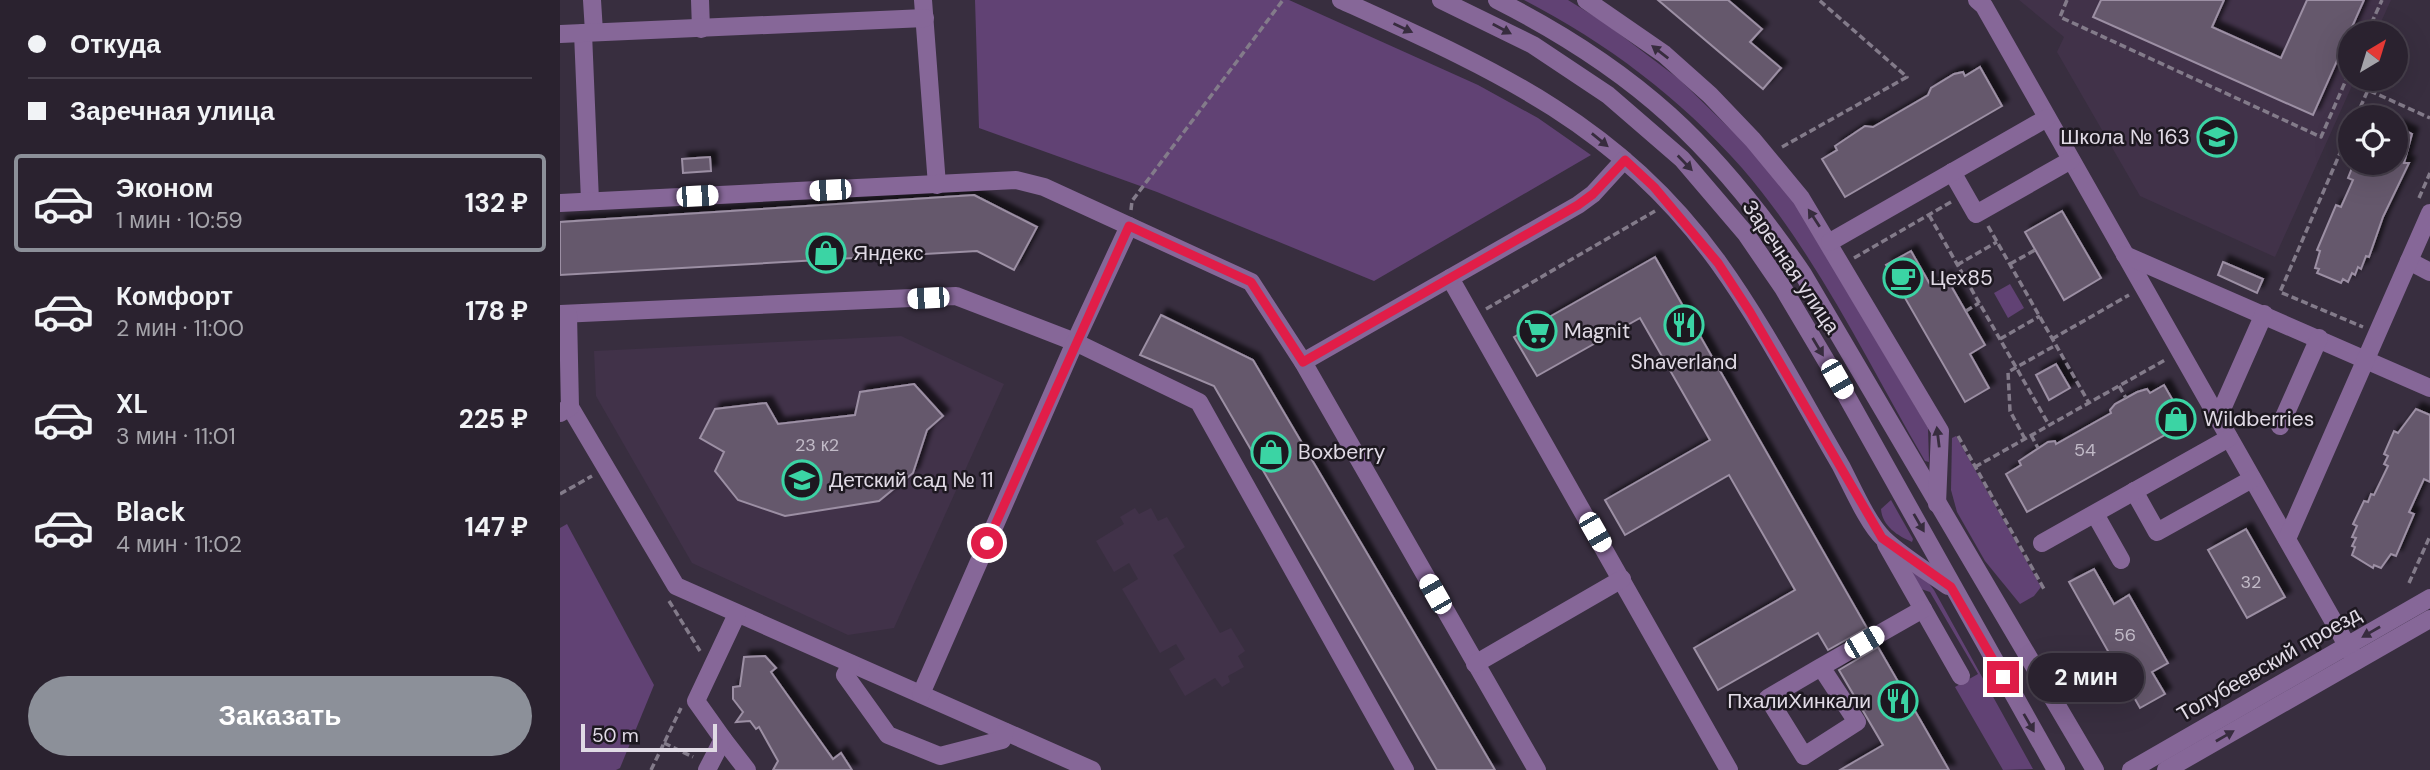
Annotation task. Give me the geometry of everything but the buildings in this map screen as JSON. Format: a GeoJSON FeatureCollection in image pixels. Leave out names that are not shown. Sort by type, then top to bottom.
{"type":"FeatureCollection","features":[{"type":"Feature","properties":{"kind":"street"},"geometry":{"type":"LineString","coordinates":[[590,201],[588,33],[592,0]]}},
{"type":"Feature","properties":{"kind":"street"},"geometry":{"type":"LineString","coordinates":[[700,0],[701,29]]}},
{"type":"Feature","properties":{"kind":"street"},"geometry":{"type":"LineString","coordinates":[[1341,0],[1488,68],[1549,102],[1625,160],[1654,187],[1718,263],[1750,312],[1961,676]]}},
{"type":"Feature","properties":{"kind":"street","name":"Заречная улица"},"geometry":{"type":"LineString","coordinates":[[1441,0],[1533,45],[1608,95],[1682,159],[1715,195],[1783,288],[1927,537],[1951,587],[2056,770]]}},
{"type":"Feature","properties":{"kind":"street","name":"Заречная улица"},"geometry":{"type":"LineString","coordinates":[[1497,0],[1544,24],[1623,75],[1688,131],[1733,178],[1803,274],[2095,770]]}},
{"type":"Feature","properties":{"kind":"street"},"geometry":{"type":"LineString","coordinates":[[1586,0],[1664,54],[1710,95],[1753,140],[1801,198],[1830,242],[1940,431],[1937,504]]}},
{"type":"Feature","properties":{"kind":"street"},"geometry":{"type":"LineString","coordinates":[[1977,0],[1983,6],[2351,653]]}},
{"type":"Feature","properties":{"kind":"street"},"geometry":{"type":"LineString","coordinates":[[560,34],[701,29],[924,9],[937,185]]}},
{"type":"Feature","properties":{"kind":"street"},"geometry":{"type":"LineString","coordinates":[[1830,242],[2047,118]]}},
{"type":"Feature","properties":{"kind":"street"},"geometry":{"type":"LineString","coordinates":[[1303,362],[1578,205],[1593,194],[1625,160]]}},
{"type":"Feature","properties":{"kind":"street"},"geometry":{"type":"LineString","coordinates":[[1952,172],[1976,214],[2071,160]]}},
{"type":"Feature","properties":{"kind":"street"},"geometry":{"type":"LineString","coordinates":[[560,203],[1030,182],[1251,282],[1303,362],[1537,770]]}},
{"type":"Feature","properties":{"kind":"street"},"geometry":{"type":"LineString","coordinates":[[2287,539],[2409,261],[2422,211]]}},
{"type":"Feature","properties":{"kind":"street"},"geometry":{"type":"LineString","coordinates":[[921,694],[1075,342],[1129,226]]}},
{"type":"Feature","properties":{"kind":"street"},"geometry":{"type":"LineString","coordinates":[[2125,255],[2430,388]]}},
{"type":"Feature","properties":{"kind":"street"},"geometry":{"type":"LineString","coordinates":[[2409,261],[2430,272]]}},
{"type":"Feature","properties":{"kind":"street"},"geometry":{"type":"LineString","coordinates":[[1450,278],[1622,579],[1725,768]]}},
{"type":"Feature","properties":{"kind":"street"},"geometry":{"type":"LineString","coordinates":[[1092,770],[676,586],[599,472],[565,410],[564,314],[956,296],[1075,342],[1199,402],[1405,770]]}},
{"type":"Feature","properties":{"kind":"street"},"geometry":{"type":"LineString","coordinates":[[2218,418],[2264,314]]}},
{"type":"Feature","properties":{"kind":"street"},"geometry":{"type":"LineString","coordinates":[[2280,426],[2319,338]]}},
{"type":"Feature","properties":{"kind":"street"},"geometry":{"type":"LineString","coordinates":[[2042,543],[2229,438]]}},
{"type":"Feature","properties":{"kind":"street"},"geometry":{"type":"LineString","coordinates":[[2134,491],[2157,532],[2252,479]]}},
{"type":"Feature","properties":{"kind":"street"},"geometry":{"type":"LineString","coordinates":[[2095,514],[2121,560]]}},
{"type":"Feature","properties":{"kind":"street"},"geometry":{"type":"LineString","coordinates":[[1882,538],[1951,587]]}},
{"type":"Feature","properties":{"kind":"street"},"geometry":{"type":"LineString","coordinates":[[1475,664],[1622,579]]}},
{"type":"Feature","properties":{"kind":"street","name":"Толубеевский проезд"},"geometry":{"type":"LineString","coordinates":[[2166,770],[2351,653],[2430,598]]}},
{"type":"Feature","properties":{"kind":"street"},"geometry":{"type":"LineString","coordinates":[[1821,667],[1857,722],[1804,756],[1768,698],[1821,667],[1923,609]]}},
{"type":"Feature","properties":{"kind":"street"},"geometry":{"type":"LineString","coordinates":[[737,614],[696,701],[747,770]]}},
{"type":"Feature","properties":{"kind":"street","name":"Толубеевский проезд"},"geometry":{"type":"LineString","coordinates":[[2131,770],[2351,653],[2430,619]]}},
{"type":"Feature","properties":{"kind":"street"},"geometry":{"type":"LineString","coordinates":[[851,664],[845,675],[888,735],[940,756],[1002,740],[1005,732]]}},
{"type":"Feature","properties":{"kind":"street"},"geometry":{"type":"LineString","coordinates":[[703,765],[723,739]]}},
{"type":"Feature","properties":{"kind":"path"},"geometry":{"type":"LineString","coordinates":[[1129,226],[1132,201],[1283,0]]}},
{"type":"Feature","properties":{"kind":"path"},"geometry":{"type":"LineString","coordinates":[[1776,151],[1907,77],[1819,0]]}},
{"type":"Feature","properties":{"kind":"path"},"geometry":{"type":"LineString","coordinates":[[2067,0],[2060,17],[2321,137],[2341,91]]}},
{"type":"Feature","properties":{"kind":"path"},"geometry":{"type":"LineString","coordinates":[[2372,21],[2382,0]]}},
{"type":"Feature","properties":{"kind":"path"},"geometry":{"type":"LineString","coordinates":[[2361,105],[2368,90],[2401,105]]}},
{"type":"Feature","properties":{"kind":"path"},"geometry":{"type":"LineString","coordinates":[[2408,108],[2430,118]]}},
{"type":"Feature","properties":{"kind":"path"},"geometry":{"type":"LineString","coordinates":[[2338,158],[2280,292],[2362,328],[2368,316]]}},
{"type":"Feature","properties":{"kind":"path"},"geometry":{"type":"LineString","coordinates":[[2422,211],[2430,173]]}},
{"type":"Feature","properties":{"kind":"path"},"geometry":{"type":"LineString","coordinates":[[1854,258],[1965,195]]}},
{"type":"Feature","properties":{"kind":"path"},"geometry":{"type":"LineString","coordinates":[[1472,317],[1656,210]]}},
{"type":"Feature","properties":{"kind":"path"},"geometry":{"type":"LineString","coordinates":[[1929,215],[2049,425]]}},
{"type":"Feature","properties":{"kind":"path"},"geometry":{"type":"LineString","coordinates":[[1988,227],[2089,403]]}},
{"type":"Feature","properties":{"kind":"path"},"geometry":{"type":"LineString","coordinates":[[1957,265],[1997,242]]}},
{"type":"Feature","properties":{"kind":"path"},"geometry":{"type":"LineString","coordinates":[[2010,264],[2035,250]]}},
{"type":"Feature","properties":{"kind":"path"},"geometry":{"type":"LineString","coordinates":[[2052,338],[2143,287]]}},
{"type":"Feature","properties":{"kind":"path"},"geometry":{"type":"LineString","coordinates":[[1966,311],[1979,303]]}},
{"type":"Feature","properties":{"kind":"path"},"geometry":{"type":"LineString","coordinates":[[2000,339],[2040,316]]}},
{"type":"Feature","properties":{"kind":"path"},"geometry":{"type":"LineString","coordinates":[[2025,439],[2010,411],[2008,372],[2056,345]]}},
{"type":"Feature","properties":{"kind":"path"},"geometry":{"type":"LineString","coordinates":[[1975,467],[2154,366]]}},
{"type":"Feature","properties":{"kind":"path"},"geometry":{"type":"LineString","coordinates":[[2119,386],[2126,398]]}},
{"type":"Feature","properties":{"kind":"path"},"geometry":{"type":"LineString","coordinates":[[2031,435],[2038,448]]}},
{"type":"Feature","properties":{"kind":"path"},"geometry":{"type":"LineString","coordinates":[[586,466],[599,472]]}},
{"type":"Feature","properties":{"kind":"path"},"geometry":{"type":"LineString","coordinates":[[598,486],[599,472]]}},
{"type":"Feature","properties":{"kind":"path"},"geometry":{"type":"LineString","coordinates":[[560,494],[599,472]]}},
{"type":"Feature","properties":{"kind":"path"},"geometry":{"type":"LineString","coordinates":[[2409,583],[2430,536]]}},
{"type":"Feature","properties":{"kind":"path"},"geometry":{"type":"LineString","coordinates":[[666,596],[705,660]]}},
{"type":"Feature","properties":{"kind":"path"},"geometry":{"type":"LineString","coordinates":[[651,770],[682,706]]}},
{"type":"Feature","properties":{"kind":"path"},"geometry":{"type":"LineString","coordinates":[[664,743],[703,765]]}},
{"type":"Feature","properties":{"kind":"shaded area"},"geometry":{"type":"Polygon","coordinates":[[[975,0],[1289,0],[1478,85],[1538,118],[1591,155],[1374,281],[1157,192],[979,128],[975,0]]]}},
{"type":"Feature","properties":{"kind":"shaded area"},"geometry":{"type":"Polygon","coordinates":[[[1524,0],[1568,0],[1605,23],[1679,79],[1759,157],[1792,198],[1928,428],[1929,462],[1925,461],[1818,273],[1742,168],[1693,118],[1641,74],[1584,35],[1524,0]]]}},
{"type":"Feature","properties":{"kind":"shaded area","name":"Школа № 163"},"geometry":{"type":"Polygon","coordinates":[[[2019,0],[2391,0],[2381,21],[2338,21],[2338,91],[2350,91],[2343,105],[2338,105],[2338,117],[2275,257],[2140,196],[2057,52],[2064,37],[2019,0]]]}},
{"type":"Feature","properties":{"kind":"shaded area"},"geometry":{"type":"Polygon","coordinates":[[[2010,284],[2024,308],[2008,318],[1994,293],[2010,284]]]}},
{"type":"Feature","properties":{"kind":"shaded area","name":"Детский сад № 11"},"geometry":{"type":"Polygon","coordinates":[[[901,336],[1004,384],[894,628],[848,635],[692,563],[596,396],[594,351],[901,336]]]}},
{"type":"Feature","properties":{"kind":"shaded area"},"geometry":{"type":"Polygon","coordinates":[[[1956,436],[2041,587],[2034,596],[2020,604],[1985,561],[1957,512],[1951,490],[1952,438],[1956,436]]]}},
{"type":"Feature","properties":{"kind":"shaded area"},"geometry":{"type":"Polygon","coordinates":[[[1891,500],[1913,539],[1912,542],[1896,533],[1884,520],[1881,509],[1891,500]]]}},
{"type":"Feature","properties":{"kind":"shaded area"},"geometry":{"type":"Polygon","coordinates":[[[1135,508],[1139,514],[1151,508],[1158,521],[1167,517],[1185,547],[1173,555],[1220,633],[1231,628],[1245,651],[1238,656],[1244,667],[1228,676],[1230,682],[1222,687],[1215,678],[1185,696],[1169,669],[1185,659],[1176,644],[1160,653],[1122,589],[1138,579],[1129,563],[1114,572],[1096,541],[1124,524],[1120,517],[1135,508]]]}},
{"type":"Feature","properties":{"kind":"shaded area"},"geometry":{"type":"Polygon","coordinates":[[[567,524],[654,685],[620,768],[616,770],[560,770],[560,528],[567,524]]]}},
{"type":"Feature","properties":{"kind":"shaded area"},"geometry":{"type":"Polygon","coordinates":[[[1908,570],[1925,578],[1934,590],[2033,769],[2003,770],[1955,687],[1978,674],[1930,592],[1921,589],[1908,570]]]}},
{"type":"Feature","properties":{"kind":"place","name":"Школа № 163"},"geometry":{"type":"Point","coordinates":[2217,137]}},
{"type":"Feature","properties":{"kind":"place","name":"Яндекс"},"geometry":{"type":"Point","coordinates":[826,253]}},
{"type":"Feature","properties":{"kind":"place","name":"Цех85"},"geometry":{"type":"Point","coordinates":[1903,278]}},
{"type":"Feature","properties":{"kind":"place","name":"Shaverland"},"geometry":{"type":"Point","coordinates":[1684,325]}},
{"type":"Feature","properties":{"kind":"place","name":"Magnit"},"geometry":{"type":"Point","coordinates":[1537,331]}},
{"type":"Feature","properties":{"kind":"place","name":"Wildberries"},"geometry":{"type":"Point","coordinates":[2176,419]}},
{"type":"Feature","properties":{"kind":"place","name":"Boxberry"},"geometry":{"type":"Point","coordinates":[1271,452]}},
{"type":"Feature","properties":{"kind":"place","name":"Детский сад № 11"},"geometry":{"type":"Point","coordinates":[802,480]}},
{"type":"Feature","properties":{"kind":"place","name":"ПхалиХинкали"},"geometry":{"type":"Point","coordinates":[1898,701]}},
{"type":"Feature","properties":{"kind":"route"},"geometry":{"type":"LineString","coordinates":[[987,543],[1129,226],[1238,273],[1251,282],[1303,362],[1578,205],[1593,194],[1625,160],[1683,218],[1718,263],[1750,312],[1882,538],[1951,587],[2003,677]]}}]}
